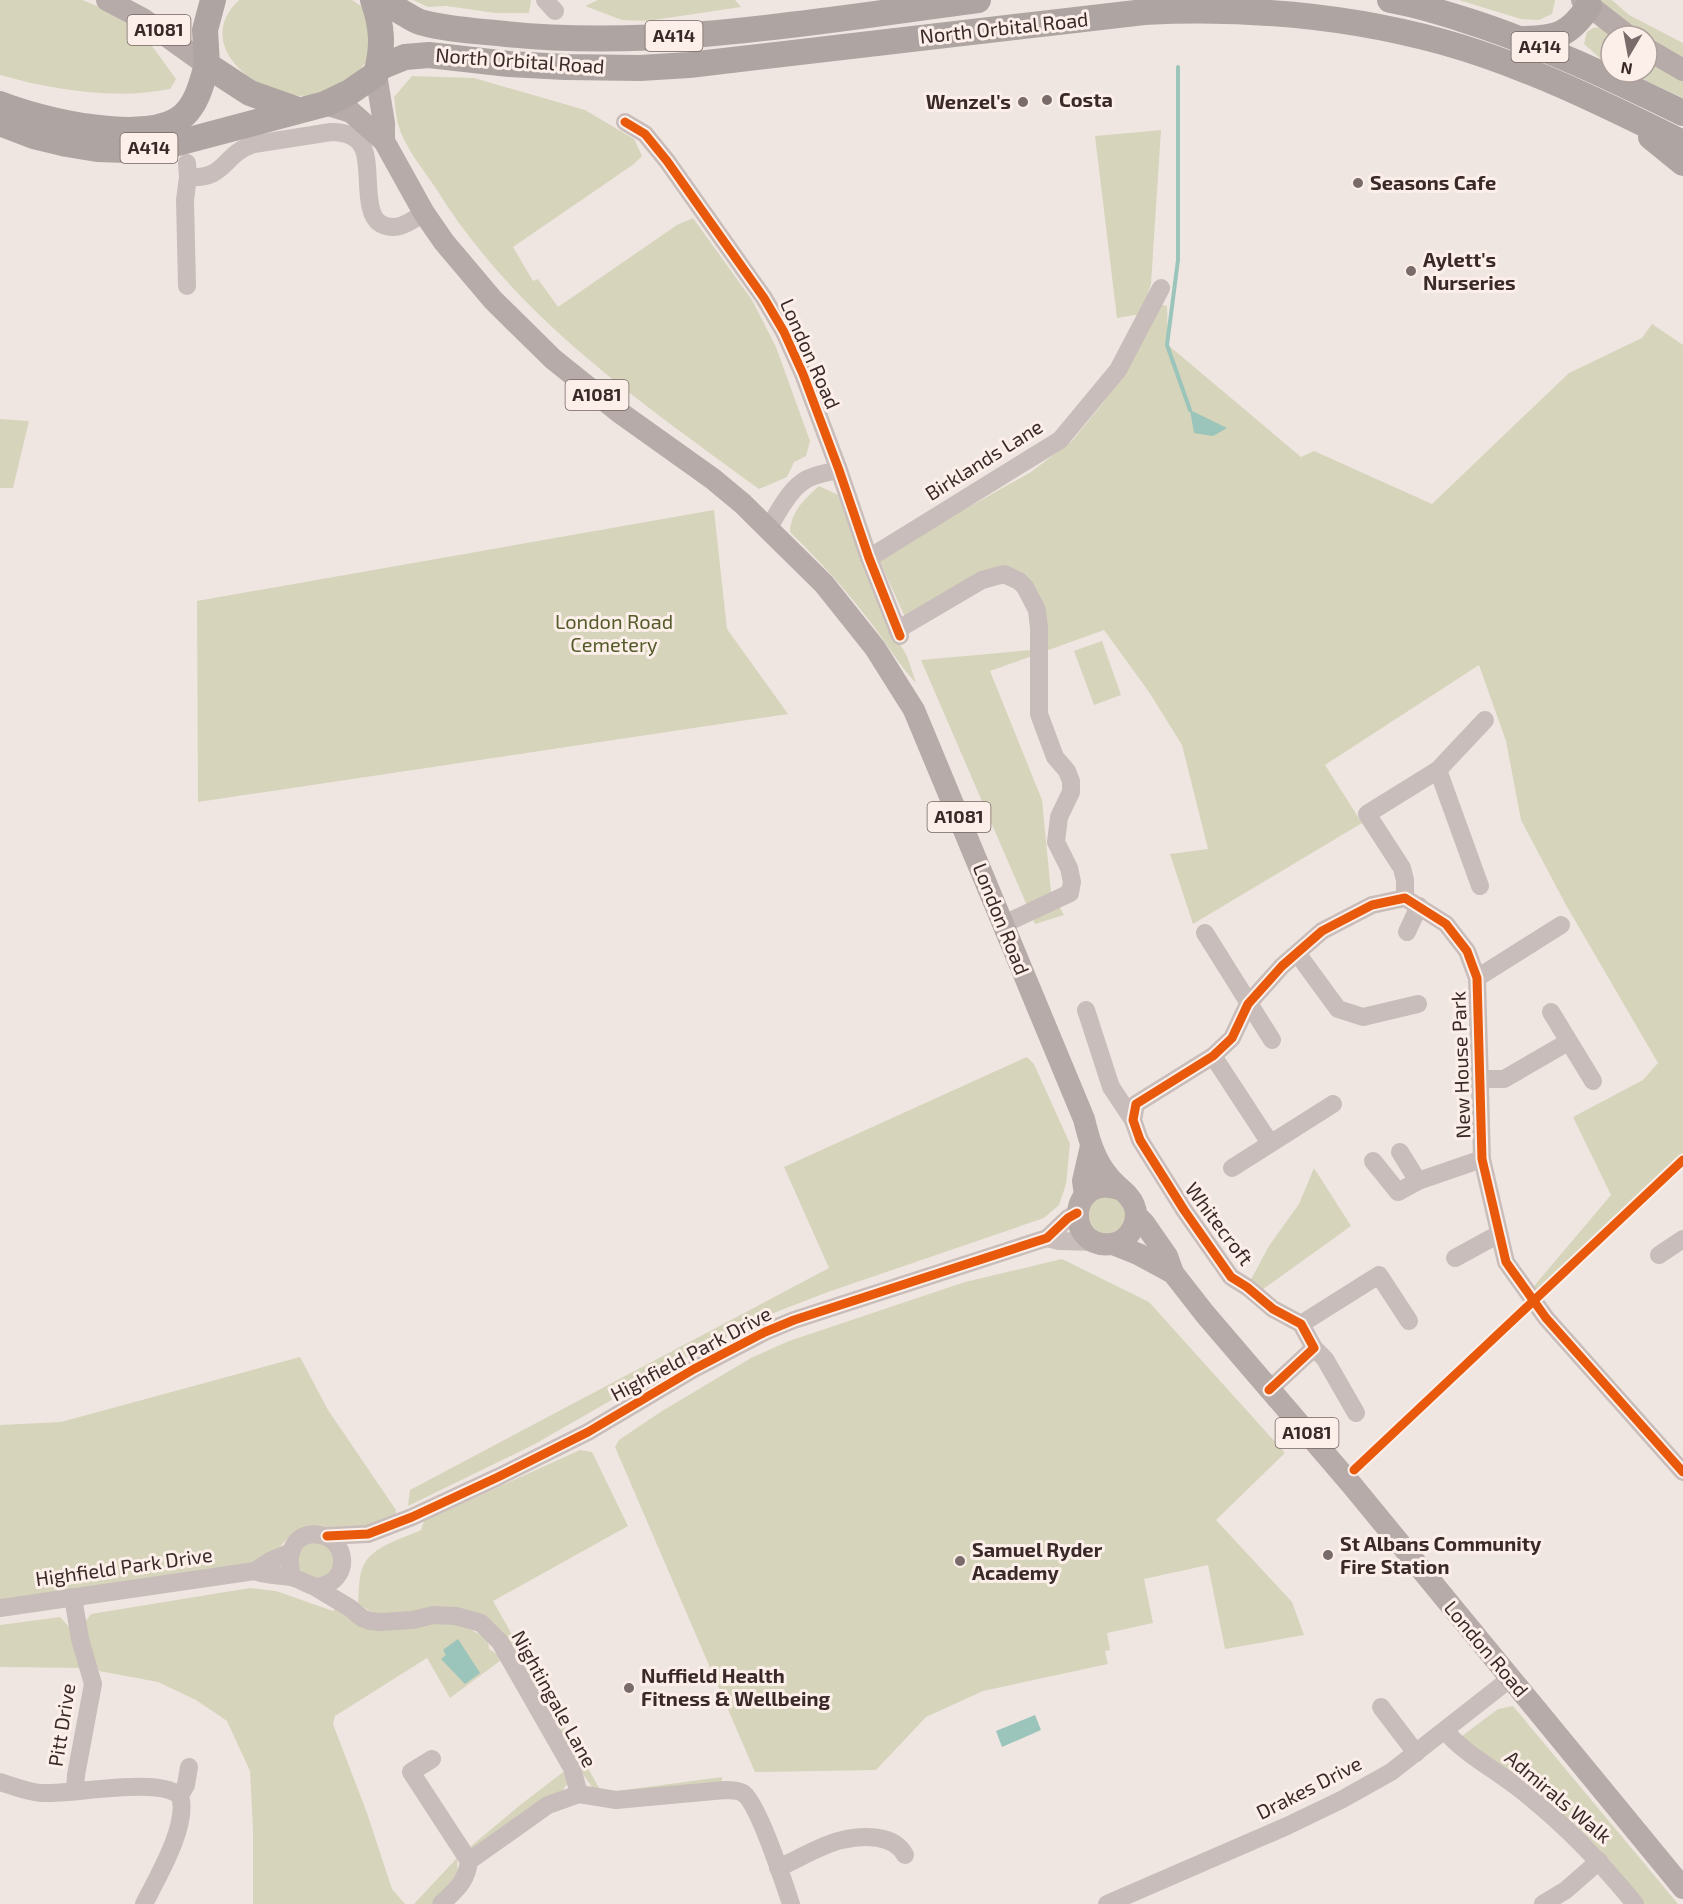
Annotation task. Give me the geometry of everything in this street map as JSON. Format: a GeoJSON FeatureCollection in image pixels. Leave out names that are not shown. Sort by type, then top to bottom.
{"type":"FeatureCollection","features":[{"type":"Feature","properties":{"kind":"highway"},"geometry":{"type":"LineString","coordinates":[[213,0],[205,30],[207,64],[250,93],[298,110]]}},
{"type":"Feature","properties":{"kind":"highway"},"geometry":{"type":"LineString","coordinates":[[374,0],[382,29],[377,71]]}},
{"type":"Feature","properties":{"kind":"highway","name":"North Orbital Road"},"geometry":{"type":"LineString","coordinates":[[374,0],[418,21],[434,25],[525,36],[577,39],[688,35],[978,0]]}},
{"type":"Feature","properties":{"kind":"highway","name":"A414"},"geometry":{"type":"LineString","coordinates":[[1390,0],[1450,15],[1521,39],[1599,72]]}},
{"type":"Feature","properties":{"kind":"highway","name":"North Orbital Road"},"geometry":{"type":"LineString","coordinates":[[298,110],[325,104],[350,92],[377,71],[405,57],[429,55],[509,64],[639,68],[689,65],[1144,12],[1212,10],[1323,18],[1444,42],[1528,72],[1683,143]]}},
{"type":"Feature","properties":{"kind":"highway"},"geometry":{"type":"LineString","coordinates":[[1521,39],[1548,38],[1582,10]]}},
{"type":"Feature","properties":{"kind":"highway"},"geometry":{"type":"LineString","coordinates":[[1582,10],[1578,48],[1599,68]]}},
{"type":"Feature","properties":{"kind":"highway","name":"A414"},"geometry":{"type":"LineString","coordinates":[[0,104],[73,125],[114,129],[159,127],[174,122],[191,107],[207,64]]}},
{"type":"Feature","properties":{"kind":"highway","name":"A414"},"geometry":{"type":"LineString","coordinates":[[1624,84],[1683,113]]}},
{"type":"Feature","properties":{"kind":"highway","name":"A414"},"geometry":{"type":"LineString","coordinates":[[0,123],[34,136],[67,144],[97,149],[127,150],[174,144],[298,110]]}},
{"type":"Feature","properties":{"kind":"highway"},"geometry":{"type":"LineString","coordinates":[[1630,117],[1683,164]]}},
{"type":"Feature","properties":{"kind":"main road","name":"A1081"},"geometry":{"type":"LineString","coordinates":[[107,0],[143,19],[207,64]]}},
{"type":"Feature","properties":{"kind":"main road"},"geometry":{"type":"LineString","coordinates":[[1582,10],[1607,24]]}},
{"type":"Feature","properties":{"kind":"main road"},"geometry":{"type":"LineString","coordinates":[[1659,56],[1683,70]]}},
{"type":"Feature","properties":{"kind":"main road","name":"London Road"},"geometry":{"type":"LineString","coordinates":[[377,71],[384,141]]}},
{"type":"Feature","properties":{"kind":"main road","name":"London Road"},"geometry":{"type":"LineString","coordinates":[[325,104],[351,112],[384,141],[424,213],[444,242],[493,300],[553,359],[619,412],[713,479],[769,527],[824,584],[875,648],[914,710],[1084,1119],[1091,1146],[1108,1176],[1128,1196],[1134,1205],[1136,1215],[1144,1222],[1167,1256],[1173,1273],[1269,1390],[1351,1484],[1683,1888]]}},
{"type":"Feature","properties":{"kind":"main road","name":"London Road"},"geometry":{"type":"LineString","coordinates":[[1091,1146],[1083,1181],[1078,1222],[1082,1232],[1104,1243],[1138,1254],[1173,1273]]}},
{"type":"Feature","properties":{"kind":"main road"},"geometry":{"type":"LineString","coordinates":[[1081,1204],[1092,1189],[1101,1186],[1119,1189]]}},
{"type":"Feature","properties":{"kind":"main road"},"geometry":{"type":"LineString","coordinates":[[1104,1243],[1127,1237],[1134,1227],[1136,1215]]}},
{"type":"Feature","properties":{"kind":"street","name":"London Road"},"geometry":{"type":"LineString","coordinates":[[625,122],[645,134],[667,161],[764,298],[784,332],[839,470],[869,558],[899,633],[982,580],[1004,574],[1019,581],[1037,610],[1039,714],[1055,757],[1067,771],[1071,781],[1071,792],[1059,817],[1056,842],[1072,882],[1070,893],[1004,924]]}},
{"type":"Feature","properties":{"kind":"street"},"geometry":{"type":"LineString","coordinates":[[187,285],[185,200],[187,170],[208,176],[218,172],[244,147],[343,132],[358,140],[363,147],[367,160],[371,209],[376,221],[383,225],[400,227],[424,213]]}},
{"type":"Feature","properties":{"kind":"street","name":"Birklands Lane"},"geometry":{"type":"LineString","coordinates":[[869,558],[1060,440],[1118,370],[1161,288]]}},
{"type":"Feature","properties":{"kind":"street"},"geometry":{"type":"LineString","coordinates":[[769,527],[801,483],[809,478],[839,470]]}},
{"type":"Feature","properties":{"kind":"street"},"geometry":{"type":"LineString","coordinates":[[1407,932],[1412,902],[1402,868],[1367,814],[1438,771],[1485,720]]}},
{"type":"Feature","properties":{"kind":"street"},"geometry":{"type":"LineString","coordinates":[[1438,771],[1480,886]]}},
{"type":"Feature","properties":{"kind":"street"},"geometry":{"type":"LineString","coordinates":[[1133,1120],[1136,1104],[1213,1056],[1233,1038],[1248,1004],[1282,966],[1322,931],[1372,905],[1412,902]]}},
{"type":"Feature","properties":{"kind":"street","name":"New House Park"},"geometry":{"type":"LineString","coordinates":[[1412,902],[1446,924],[1467,951],[1476,978],[1482,1159],[1506,1262],[1546,1318],[1683,1472]]}},
{"type":"Feature","properties":{"kind":"street"},"geometry":{"type":"LineString","coordinates":[[1476,978],[1561,925]]}},
{"type":"Feature","properties":{"kind":"street"},"geometry":{"type":"LineString","coordinates":[[1205,933],[1272,1040]]}},
{"type":"Feature","properties":{"kind":"street","name":"New House Park"},"geometry":{"type":"LineString","coordinates":[[1297,953],[1338,1009],[1363,1017],[1418,1004]]}},
{"type":"Feature","properties":{"kind":"street"},"geometry":{"type":"LineString","coordinates":[[1086,1010],[1111,1087],[1133,1120]]}},
{"type":"Feature","properties":{"kind":"street"},"geometry":{"type":"LineString","coordinates":[[1551,1012],[1593,1081]]}},
{"type":"Feature","properties":{"kind":"street"},"geometry":{"type":"LineString","coordinates":[[1479,1079],[1504,1079],[1568,1042]]}},
{"type":"Feature","properties":{"kind":"street"},"geometry":{"type":"LineString","coordinates":[[1213,1056],[1270,1143]]}},
{"type":"Feature","properties":{"kind":"street"},"geometry":{"type":"LineString","coordinates":[[1232,1167],[1333,1104]]}},
{"type":"Feature","properties":{"kind":"street","name":"Whitecroft"},"geometry":{"type":"LineString","coordinates":[[1133,1120],[1140,1140],[1162,1176],[1231,1276],[1273,1309],[1301,1324]]}},
{"type":"Feature","properties":{"kind":"street"},"geometry":{"type":"LineString","coordinates":[[1400,1152],[1418,1181]]}},
{"type":"Feature","properties":{"kind":"street","name":"New House Park"},"geometry":{"type":"LineString","coordinates":[[1373,1161],[1398,1192],[1418,1181],[1482,1159]]}},
{"type":"Feature","properties":{"kind":"street","name":"Highfield Park Drive"},"geometry":{"type":"LineString","coordinates":[[0,1608],[255,1571],[270,1561],[291,1552],[294,1544],[303,1537],[316,1534],[327,1536],[368,1534],[412,1517],[488,1482],[588,1432],[694,1369],[765,1332],[821,1310],[1047,1238],[1081,1204]]}},
{"type":"Feature","properties":{"kind":"street"},"geometry":{"type":"LineString","coordinates":[[1455,1258],[1499,1234]]}},
{"type":"Feature","properties":{"kind":"street","name":"Highfield Park Drive"},"geometry":{"type":"LineString","coordinates":[[1047,1238],[1059,1241],[1104,1243]]}},
{"type":"Feature","properties":{"kind":"street"},"geometry":{"type":"LineString","coordinates":[[1659,1255],[1683,1239]]}},
{"type":"Feature","properties":{"kind":"street"},"geometry":{"type":"LineString","coordinates":[[1356,1413],[1325,1359],[1314,1348],[1301,1324],[1379,1275],[1409,1321]]}},
{"type":"Feature","properties":{"kind":"street"},"geometry":{"type":"LineString","coordinates":[[1269,1390],[1314,1348]]}},
{"type":"Feature","properties":{"kind":"street","name":"Highfield Park Drive"},"geometry":{"type":"LineString","coordinates":[[255,1571],[265,1576],[294,1578],[315,1587],[324,1586],[334,1580],[341,1567],[368,1534]]}},
{"type":"Feature","properties":{"kind":"street"},"geometry":{"type":"LineString","coordinates":[[327,1536],[341,1550],[341,1567],[350,1608]]}},
{"type":"Feature","properties":{"kind":"street"},"geometry":{"type":"LineString","coordinates":[[291,1552],[289,1565],[294,1578]]}},
{"type":"Feature","properties":{"kind":"street","name":"Nightingale Lane"},"geometry":{"type":"LineString","coordinates":[[315,1587],[362,1618],[380,1623],[413,1620],[433,1615],[456,1616],[481,1623],[500,1642],[572,1768],[579,1794]]}},
{"type":"Feature","properties":{"kind":"street","name":"Pitt Drive"},"geometry":{"type":"LineString","coordinates":[[73,1597],[80,1639],[93,1684],[75,1790]]}},
{"type":"Feature","properties":{"kind":"street","name":"Drakes Drive"},"geometry":{"type":"LineString","coordinates":[[1107,1904],[1287,1826],[1372,1782],[1416,1753],[1511,1678]]}},
{"type":"Feature","properties":{"kind":"street"},"geometry":{"type":"LineString","coordinates":[[1381,1707],[1416,1753]]}},
{"type":"Feature","properties":{"kind":"street","name":"Admirals Walk"},"geometry":{"type":"LineString","coordinates":[[1445,1731],[1459,1746],[1521,1790],[1599,1861],[1635,1904]]}},
{"type":"Feature","properties":{"kind":"street"},"geometry":{"type":"LineString","coordinates":[[432,1759],[411,1772],[469,1861],[468,1872],[461,1885],[441,1904]]}},
{"type":"Feature","properties":{"kind":"street"},"geometry":{"type":"LineString","coordinates":[[180,1796],[186,1785],[189,1767]]}},
{"type":"Feature","properties":{"kind":"street"},"geometry":{"type":"LineString","coordinates":[[0,1782],[38,1792],[153,1787],[173,1791],[180,1796],[182,1804],[173,1847],[144,1904]]}},
{"type":"Feature","properties":{"kind":"street"},"geometry":{"type":"LineString","coordinates":[[469,1861],[548,1805],[579,1794],[616,1800],[725,1790],[736,1791],[744,1794],[748,1799],[791,1904]]}},
{"type":"Feature","properties":{"kind":"street"},"geometry":{"type":"LineString","coordinates":[[778,1869],[840,1840],[852,1838],[888,1839],[901,1848],[905,1855]]}},
{"type":"Feature","properties":{"kind":"street"},"geometry":{"type":"LineString","coordinates":[[1543,1904],[1566,1890],[1599,1861]]}},
{"type":"Feature","properties":{"kind":"green space"},"geometry":{"type":"Polygon","coordinates":[[[0,0],[82,0],[97,6],[142,32],[176,79],[170,89],[128,94],[63,89],[0,75],[0,0]]]}},
{"type":"Feature","properties":{"kind":"green space"},"geometry":{"type":"Polygon","coordinates":[[[239,0],[352,0],[360,5],[369,17],[373,54],[362,67],[336,88],[319,94],[299,96],[279,92],[258,83],[241,70],[229,55],[223,37],[225,19],[239,0]]]}},
{"type":"Feature","properties":{"kind":"green space"},"geometry":{"type":"Polygon","coordinates":[[[413,0],[531,0],[529,13],[495,13],[447,6],[428,7],[413,0]]]}},
{"type":"Feature","properties":{"kind":"green space"},"geometry":{"type":"Polygon","coordinates":[[[598,0],[735,0],[741,7],[647,21],[622,20],[585,6],[598,0]]]}},
{"type":"Feature","properties":{"kind":"green space"},"geometry":{"type":"Polygon","coordinates":[[[1459,0],[1555,1],[1552,14],[1539,20],[1521,19],[1459,0]]]}},
{"type":"Feature","properties":{"kind":"green space"},"geometry":{"type":"Polygon","coordinates":[[[1596,0],[1612,0],[1629,15],[1646,24],[1626,24],[1596,0]]]}},
{"type":"Feature","properties":{"kind":"green space"},"geometry":{"type":"Polygon","coordinates":[[[1599,27],[1599,57],[1584,44],[1587,32],[1599,27]]]}},
{"type":"Feature","properties":{"kind":"green space"},"geometry":{"type":"Polygon","coordinates":[[[1659,31],[1683,43],[1683,58],[1659,45],[1659,31]]]}},
{"type":"Feature","properties":{"kind":"green space"},"geometry":{"type":"Polygon","coordinates":[[[1659,66],[1683,78],[1683,98],[1653,84],[1659,84],[1659,66]]]}},
{"type":"Feature","properties":{"kind":"green space"},"geometry":{"type":"Polygon","coordinates":[[[412,76],[474,78],[585,110],[634,139],[642,156],[634,164],[513,247],[533,281],[538,279],[558,307],[677,225],[693,218],[752,300],[776,347],[810,441],[806,456],[794,462],[787,477],[759,489],[669,423],[582,354],[541,317],[503,277],[467,234],[404,140],[398,124],[394,97],[412,76]]]}},
{"type":"Feature","properties":{"kind":"green space"},"geometry":{"type":"Polygon","coordinates":[[[1161,130],[1151,284],[1141,314],[1117,318],[1095,136],[1161,130]]]}},
{"type":"Feature","properties":{"kind":"green space"},"geometry":{"type":"Polygon","coordinates":[[[1158,304],[1167,306],[1168,345],[1301,457],[1314,451],[1432,504],[1569,373],[1642,338],[1652,324],[1683,345],[1683,1166],[1536,1291],[1529,1292],[1611,1195],[1573,1117],[1643,1080],[1658,1063],[1566,905],[1521,820],[1506,741],[1479,665],[1325,765],[1362,823],[1193,924],[1170,854],[1208,849],[1182,745],[1149,692],[1104,630],[990,671],[1042,800],[1051,892],[1064,915],[1035,924],[921,660],[1031,650],[1033,585],[1021,572],[1006,568],[906,619],[878,558],[1031,472],[1072,441],[1103,403],[1141,340],[1158,304]]]}},
{"type":"Feature","properties":{"kind":"green space"},"geometry":{"type":"Polygon","coordinates":[[[0,419],[29,421],[13,488],[0,488],[0,419]]]}},
{"type":"Feature","properties":{"kind":"green space"},"geometry":{"type":"Polygon","coordinates":[[[819,486],[838,495],[882,614],[907,656],[916,683],[850,596],[790,532],[796,512],[803,501],[819,486]]]}},
{"type":"Feature","properties":{"kind":"green space","name":"London Road Cemetery"},"geometry":{"type":"Polygon","coordinates":[[[714,510],[727,629],[788,714],[198,802],[197,601],[714,510]]]}},
{"type":"Feature","properties":{"kind":"green space"},"geometry":{"type":"Polygon","coordinates":[[[1102,641],[1121,695],[1094,705],[1074,651],[1102,641]]]}},
{"type":"Feature","properties":{"kind":"green space"},"geometry":{"type":"Polygon","coordinates":[[[1027,1057],[1034,1064],[1070,1144],[1066,1184],[1059,1205],[1044,1218],[828,1292],[761,1318],[655,1375],[535,1444],[408,1506],[410,1490],[829,1268],[784,1167],[1027,1057]]]}},
{"type":"Feature","properties":{"kind":"green space"},"geometry":{"type":"Polygon","coordinates":[[[1314,1168],[1351,1226],[1255,1295],[1247,1287],[1269,1246],[1299,1204],[1314,1168]]]}},
{"type":"Feature","properties":{"kind":"green space"},"geometry":{"type":"Polygon","coordinates":[[[1094,1196],[1121,1199],[1127,1218],[1120,1230],[1108,1236],[1089,1228],[1086,1207],[1094,1196]]]}},
{"type":"Feature","properties":{"kind":"green space","name":"Samuel Ryder Academy"},"geometry":{"type":"Polygon","coordinates":[[[1062,1259],[1149,1302],[1285,1453],[1216,1520],[1292,1602],[1304,1635],[1225,1649],[1208,1565],[1144,1579],[1153,1623],[1107,1633],[1110,1650],[1105,1651],[1108,1664],[983,1691],[926,1717],[876,1770],[755,1772],[615,1447],[619,1440],[662,1411],[751,1358],[789,1341],[965,1282],[1062,1259]]]}},
{"type":"Feature","properties":{"kind":"green space"},"geometry":{"type":"Polygon","coordinates":[[[300,1357],[328,1410],[396,1510],[395,1518],[375,1526],[292,1534],[273,1554],[259,1562],[0,1602],[0,1425],[61,1422],[300,1357]]]}},
{"type":"Feature","properties":{"kind":"green space"},"geometry":{"type":"Polygon","coordinates":[[[580,1450],[592,1452],[628,1526],[493,1601],[602,1793],[722,1777],[722,1785],[598,1795],[482,1619],[379,1616],[358,1604],[359,1582],[366,1561],[371,1555],[421,1530],[424,1521],[580,1450]]]}},
{"type":"Feature","properties":{"kind":"green space"},"geometry":{"type":"Polygon","coordinates":[[[316,1542],[329,1547],[334,1560],[329,1573],[316,1578],[303,1573],[298,1560],[303,1547],[316,1542]]]}},
{"type":"Feature","properties":{"kind":"green space"},"geometry":{"type":"Polygon","coordinates":[[[250,1588],[276,1591],[333,1611],[337,1606],[356,1623],[429,1619],[464,1626],[488,1639],[489,1649],[504,1658],[450,1698],[427,1658],[335,1716],[333,1724],[367,1813],[392,1889],[405,1904],[253,1904],[250,1771],[227,1721],[196,1700],[158,1682],[99,1671],[89,1645],[85,1622],[91,1614],[250,1588]]]}},
{"type":"Feature","properties":{"kind":"green space"},"geometry":{"type":"Polygon","coordinates":[[[60,1617],[70,1628],[81,1668],[0,1667],[0,1625],[60,1617]]]}},
{"type":"Feature","properties":{"kind":"green space"},"geometry":{"type":"Polygon","coordinates":[[[1513,1706],[1678,1904],[1643,1904],[1462,1736],[1498,1709],[1513,1706]]]}},
{"type":"Feature","properties":{"kind":"green space"},"geometry":{"type":"Polygon","coordinates":[[[567,1769],[567,1784],[561,1793],[477,1850],[470,1847],[519,1806],[567,1769]]]}},
{"type":"Feature","properties":{"kind":"green space"},"geometry":{"type":"Polygon","coordinates":[[[457,1858],[458,1872],[431,1904],[414,1904],[457,1858]]]}},
{"type":"Feature","properties":{"kind":"water"},"geometry":{"type":"Polygon","coordinates":[[[1190,410],[1227,428],[1213,436],[1194,433],[1190,410]]]}},
{"type":"Feature","properties":{"kind":"water"},"geometry":{"type":"Polygon","coordinates":[[[458,1639],[480,1673],[465,1684],[441,1659],[446,1655],[443,1650],[458,1639]]]}},
{"type":"Feature","properties":{"kind":"water"},"geometry":{"type":"Polygon","coordinates":[[[1035,1715],[1041,1730],[1002,1747],[996,1731],[1035,1715]]]}},
{"type":"Feature","properties":{"kind":"waterway"},"geometry":{"type":"LineString","coordinates":[[1178,67],[1178,260],[1167,345],[1190,410]]}},
{"type":"Feature","properties":{"kind":"cycle path"},"geometry":{"type":"LineString","coordinates":[[625,122],[645,134],[667,161],[764,298],[784,332],[803,374],[869,558],[900,636]]}},
{"type":"Feature","properties":{"kind":"cycle path"},"geometry":{"type":"LineString","coordinates":[[1269,1390],[1314,1348],[1301,1324],[1273,1309],[1231,1277],[1184,1210],[1140,1140],[1133,1120],[1136,1104],[1213,1056],[1232,1038],[1248,1004],[1282,966],[1322,931],[1372,905],[1405,898],[1446,924],[1467,951],[1477,978],[1482,1159],[1506,1262],[1546,1318],[1683,1472]]}},
{"type":"Feature","properties":{"kind":"cycle path"},"geometry":{"type":"LineString","coordinates":[[1354,1470],[1683,1160]]}},
{"type":"Feature","properties":{"kind":"cycle path"},"geometry":{"type":"LineString","coordinates":[[327,1536],[368,1534],[412,1517],[588,1432],[694,1369],[765,1332],[794,1320],[1047,1238],[1068,1218],[1077,1213]]}},
{"type":"Feature","properties":{"kind":"place","name":"Costa"},"geometry":{"type":"Point","coordinates":[1047,100]}},
{"type":"Feature","properties":{"kind":"place","name":"Wenzel's"},"geometry":{"type":"Point","coordinates":[1023,102]}},
{"type":"Feature","properties":{"kind":"place","name":"Seasons Cafe"},"geometry":{"type":"Point","coordinates":[1358,183]}},
{"type":"Feature","properties":{"kind":"place","name":"Aylett's Nurseries"},"geometry":{"type":"Point","coordinates":[1411,271]}},
{"type":"Feature","properties":{"kind":"place","name":"St Albans Community Fire Station"},"geometry":{"type":"Point","coordinates":[1328,1555]}},
{"type":"Feature","properties":{"kind":"place","name":"Samuel Ryder Academy"},"geometry":{"type":"Point","coordinates":[960,1561]}},
{"type":"Feature","properties":{"kind":"place","name":"Nuffield Health Fitness & Wellbeing"},"geometry":{"type":"Point","coordinates":[629,1688]}}]}
